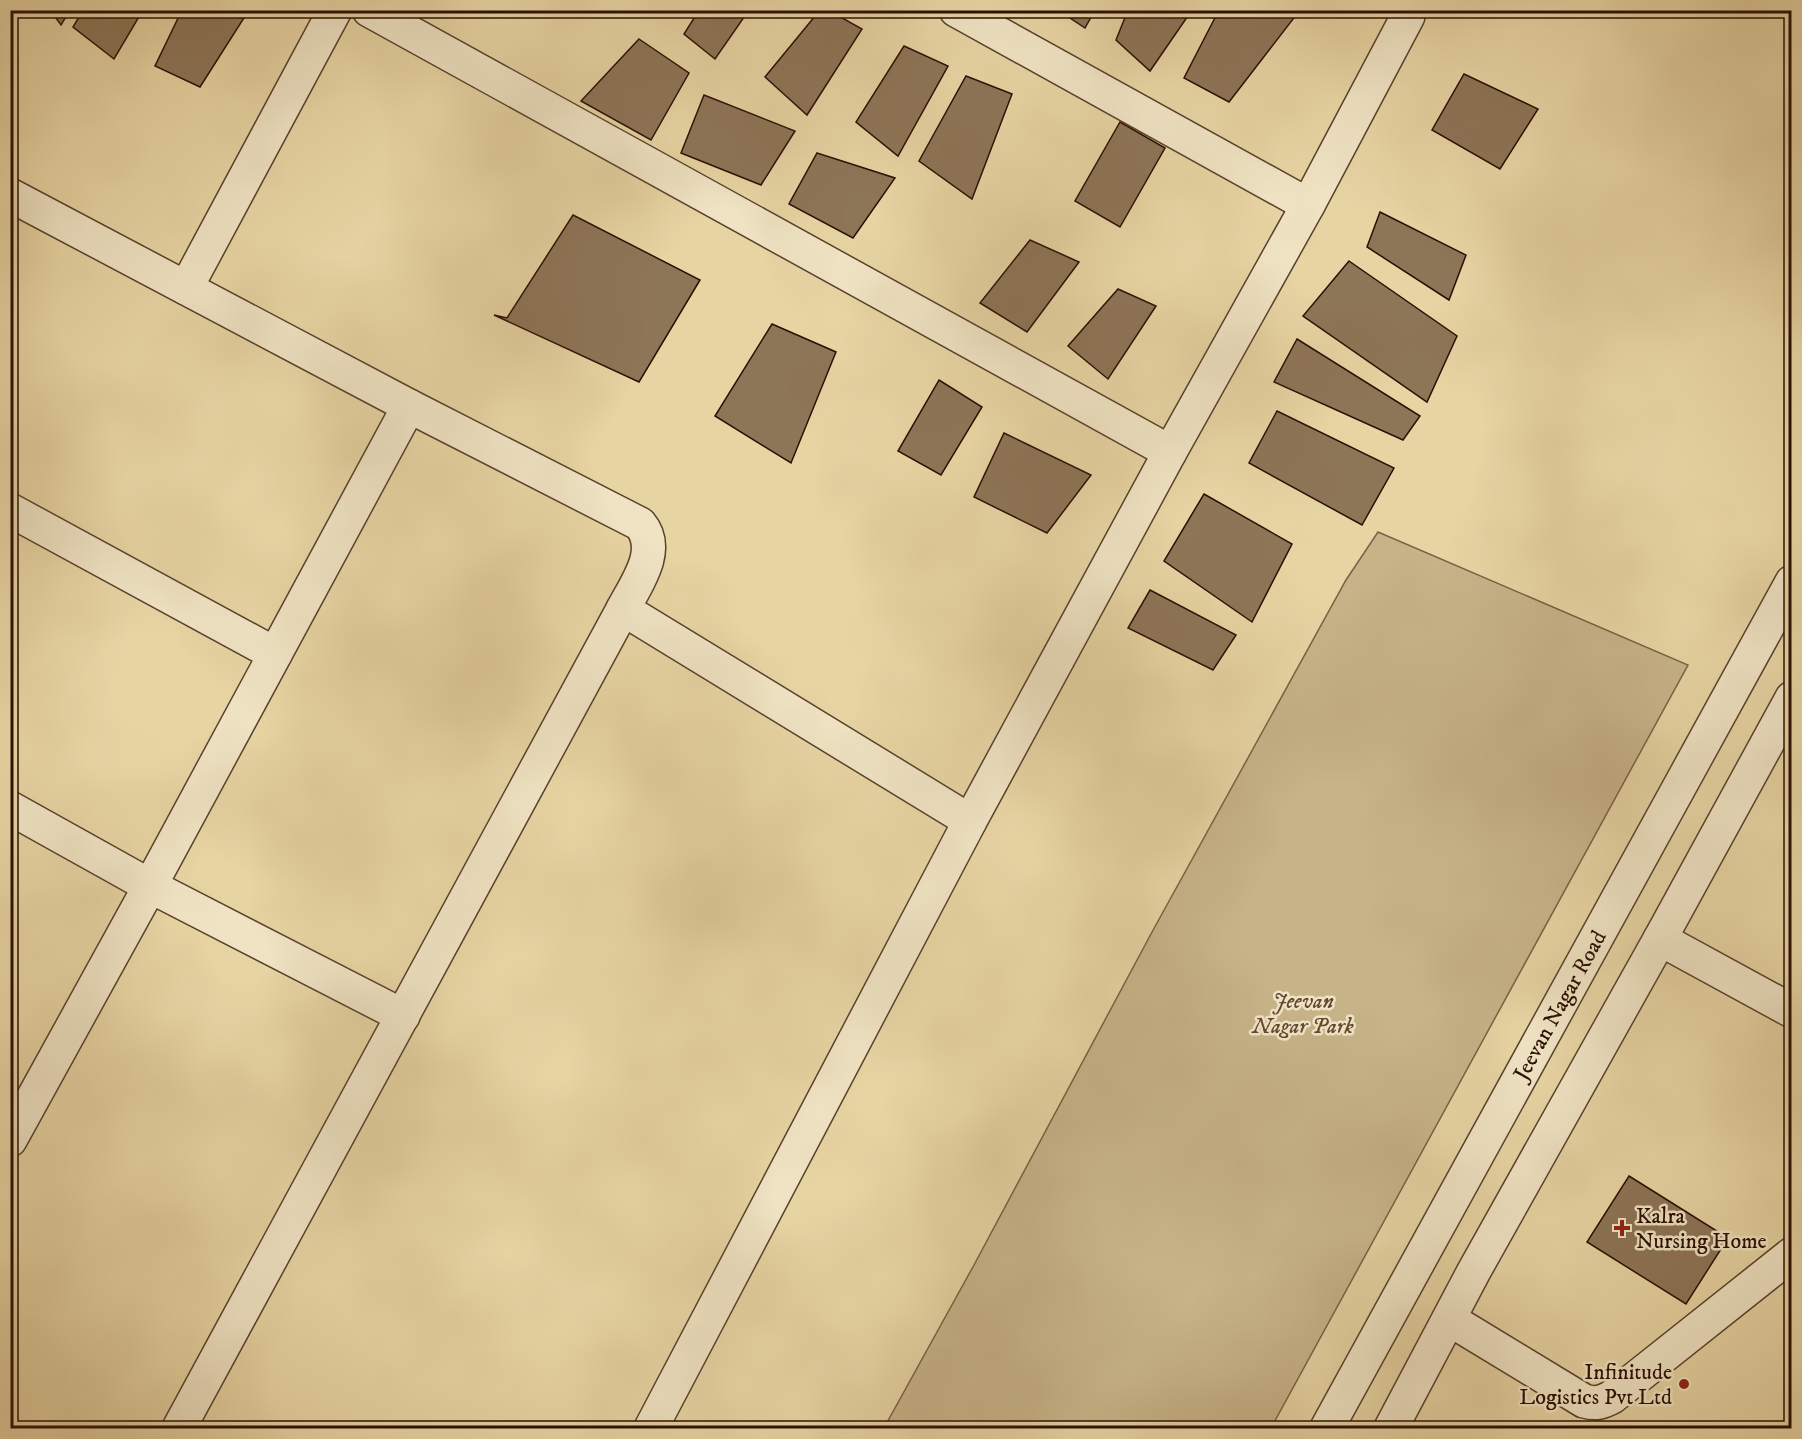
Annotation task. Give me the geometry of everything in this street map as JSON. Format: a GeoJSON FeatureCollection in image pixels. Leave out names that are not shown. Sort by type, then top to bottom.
{"type":"FeatureCollection","features":[{"type":"Feature","properties":{"kind":"street"},"geometry":{"type":"LineString","coordinates":[[186,288],[335,10]]}},
{"type":"Feature","properties":{"kind":"street"},"geometry":{"type":"LineString","coordinates":[[369,10],[1170,452]]}},
{"type":"Feature","properties":{"kind":"street"},"geometry":{"type":"LineString","coordinates":[[956,10],[1308,205]]}},
{"type":"Feature","properties":{"kind":"street"},"geometry":{"type":"LineString","coordinates":[[651,1428],[970,821],[1170,452],[1308,205],[1408,16]]}},
{"type":"Feature","properties":{"kind":"street"},"geometry":{"type":"LineString","coordinates":[[10,195],[409,406],[640,524],[649,543],[649,554],[623,609],[179,1428]]}},
{"type":"Feature","properties":{"kind":"street"},"geometry":{"type":"LineString","coordinates":[[10,1140],[409,406]]}},
{"type":"Feature","properties":{"kind":"street"},"geometry":{"type":"LineString","coordinates":[[10,510],[275,654]]}},
{"type":"Feature","properties":{"kind":"street","name":"Jeevan Nagar Road"},"geometry":{"type":"LineString","coordinates":[[1326,1428],[1791,582]]}},
{"type":"Feature","properties":{"kind":"street"},"geometry":{"type":"LineString","coordinates":[[623,609],[970,821]]}},
{"type":"Feature","properties":{"kind":"street"},"geometry":{"type":"LineString","coordinates":[[1391,1428],[1791,698]]}},
{"type":"Feature","properties":{"kind":"street"},"geometry":{"type":"LineString","coordinates":[[10,808],[150,886],[403,1016]]}},
{"type":"Feature","properties":{"kind":"street"},"geometry":{"type":"LineString","coordinates":[[1660,939],[1791,1011]]}},
{"type":"Feature","properties":{"kind":"street"},"geometry":{"type":"LineString","coordinates":[[1449,1319],[1584,1401],[1602,1403],[1791,1254]]}},
{"type":"Feature","properties":{"kind":"green space","name":"Jeevan Nagar Park"},"geometry":{"type":"Polygon","coordinates":[[[1378,532],[1688,665],[1271,1428],[884,1428],[1152,932],[1346,580],[1378,532]]]}},
{"type":"Feature","properties":{"kind":"building"},"geometry":{"type":"Polygon","coordinates":[[[50,10],[70,10],[61,25],[50,10]]]}},
{"type":"Feature","properties":{"kind":"building"},"geometry":{"type":"Polygon","coordinates":[[[83,10],[143,10],[114,59],[73,27],[83,10]]]}},
{"type":"Feature","properties":{"kind":"building"},"geometry":{"type":"Polygon","coordinates":[[[182,10],[249,10],[200,87],[155,66],[182,10]]]}},
{"type":"Feature","properties":{"kind":"building"},"geometry":{"type":"Polygon","coordinates":[[[617,10],[629,10],[624,17],[617,10]]]}},
{"type":"Feature","properties":{"kind":"building"},"geometry":{"type":"Polygon","coordinates":[[[699,10],[749,10],[715,59],[684,34],[699,10]]]}},
{"type":"Feature","properties":{"kind":"building"},"geometry":{"type":"Polygon","coordinates":[[[820,10],[828,10],[862,29],[807,115],[765,77],[820,10]]]}},
{"type":"Feature","properties":{"kind":"building"},"geometry":{"type":"Polygon","coordinates":[[[1058,10],[1095,10],[1085,28],[1058,10]]]}},
{"type":"Feature","properties":{"kind":"building"},"geometry":{"type":"Polygon","coordinates":[[[1128,10],[1192,10],[1150,71],[1116,40],[1128,10]]]}},
{"type":"Feature","properties":{"kind":"building"},"geometry":{"type":"Polygon","coordinates":[[[1219,10],[1300,10],[1229,102],[1184,78],[1219,10]]]}},
{"type":"Feature","properties":{"kind":"building"},"geometry":{"type":"Polygon","coordinates":[[[639,39],[689,73],[651,140],[581,101],[639,39]]]}},
{"type":"Feature","properties":{"kind":"building"},"geometry":{"type":"Polygon","coordinates":[[[904,46],[948,66],[898,156],[856,122],[904,46]]]}},
{"type":"Feature","properties":{"kind":"building"},"geometry":{"type":"Polygon","coordinates":[[[1464,74],[1538,109],[1500,169],[1432,130],[1464,74]]]}},
{"type":"Feature","properties":{"kind":"building"},"geometry":{"type":"Polygon","coordinates":[[[966,76],[1012,94],[972,199],[919,161],[966,76]]]}},
{"type":"Feature","properties":{"kind":"building"},"geometry":{"type":"Polygon","coordinates":[[[704,95],[795,131],[761,185],[681,153],[704,95]]]}},
{"type":"Feature","properties":{"kind":"building"},"geometry":{"type":"Polygon","coordinates":[[[1120,122],[1165,148],[1120,227],[1075,201],[1120,122]]]}},
{"type":"Feature","properties":{"kind":"building"},"geometry":{"type":"Polygon","coordinates":[[[817,153],[895,178],[853,238],[789,204],[817,153]]]}},
{"type":"Feature","properties":{"kind":"building"},"geometry":{"type":"Polygon","coordinates":[[[1380,212],[1466,255],[1449,300],[1367,247],[1380,212]]]}},
{"type":"Feature","properties":{"kind":"building"},"geometry":{"type":"Polygon","coordinates":[[[573,215],[700,280],[639,382],[494,315],[507,318],[573,215]]]}},
{"type":"Feature","properties":{"kind":"building"},"geometry":{"type":"Polygon","coordinates":[[[1030,240],[1079,262],[1027,332],[980,303],[1030,240]]]}},
{"type":"Feature","properties":{"kind":"building"},"geometry":{"type":"Polygon","coordinates":[[[1349,261],[1457,336],[1427,402],[1303,316],[1349,261]]]}},
{"type":"Feature","properties":{"kind":"building"},"geometry":{"type":"Polygon","coordinates":[[[1118,289],[1156,306],[1108,379],[1068,346],[1118,289]]]}},
{"type":"Feature","properties":{"kind":"building"},"geometry":{"type":"Polygon","coordinates":[[[772,324],[836,352],[791,463],[715,416],[772,324]]]}},
{"type":"Feature","properties":{"kind":"building"},"geometry":{"type":"Polygon","coordinates":[[[1297,339],[1420,416],[1403,440],[1274,382],[1297,339]]]}},
{"type":"Feature","properties":{"kind":"building"},"geometry":{"type":"Polygon","coordinates":[[[939,380],[982,407],[941,475],[898,451],[939,380]]]}},
{"type":"Feature","properties":{"kind":"building"},"geometry":{"type":"Polygon","coordinates":[[[1277,411],[1394,468],[1362,525],[1249,463],[1277,411]]]}},
{"type":"Feature","properties":{"kind":"building"},"geometry":{"type":"Polygon","coordinates":[[[1004,433],[1091,475],[1047,533],[974,497],[1004,433]]]}},
{"type":"Feature","properties":{"kind":"building"},"geometry":{"type":"Polygon","coordinates":[[[1204,494],[1292,544],[1252,622],[1164,561],[1204,494]]]}},
{"type":"Feature","properties":{"kind":"building"},"geometry":{"type":"Polygon","coordinates":[[[1150,590],[1236,635],[1213,670],[1128,628],[1150,590]]]}},
{"type":"Feature","properties":{"kind":"building"},"geometry":{"type":"Polygon","coordinates":[[[1629,1176],[1728,1238],[1686,1304],[1587,1242],[1629,1176]]]}},
{"type":"Feature","properties":{"kind":"place","name":"Kalra Nursing Home"},"geometry":{"type":"Point","coordinates":[1622,1228]}},
{"type":"Feature","properties":{"kind":"place","name":"Infinitude Logistics Pvt Ltd"},"geometry":{"type":"Point","coordinates":[1684,1384]}}]}
